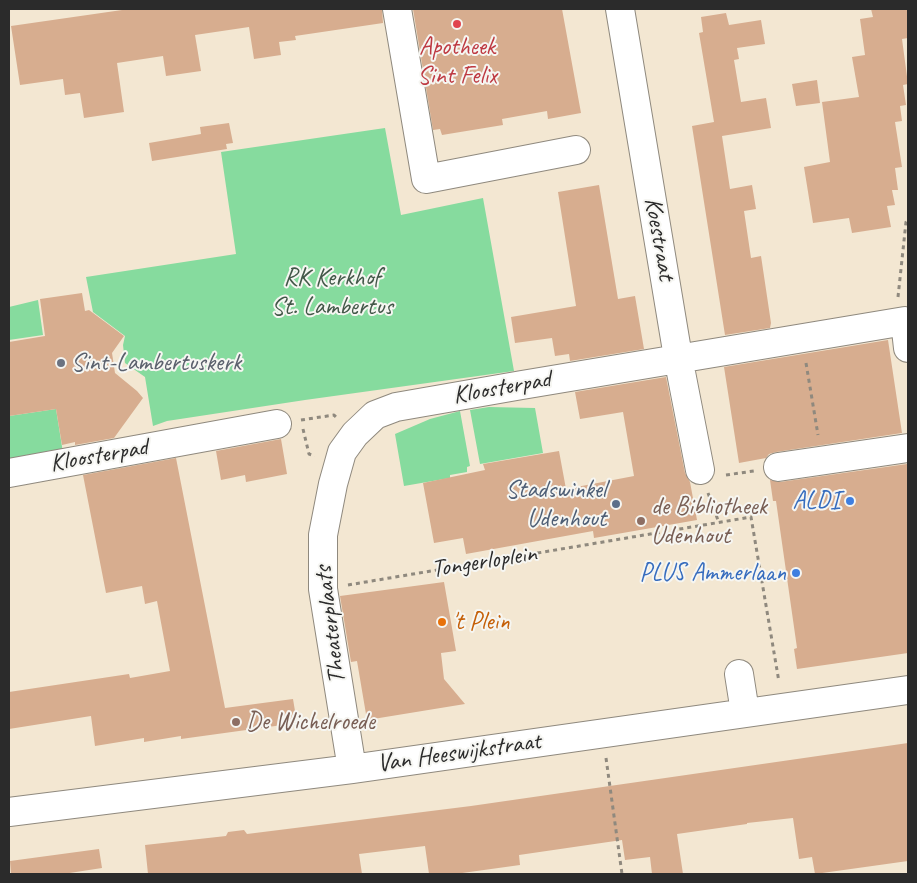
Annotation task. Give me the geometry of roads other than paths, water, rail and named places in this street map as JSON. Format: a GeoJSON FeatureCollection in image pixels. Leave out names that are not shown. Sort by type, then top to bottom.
{"type":"FeatureCollection","features":[{"type":"Feature","properties":{"kind":"street"},"geometry":{"type":"LineString","coordinates":[[397,9],[426,179],[576,150]]}},
{"type":"Feature","properties":{"kind":"street","name":"Koestraat"},"geometry":{"type":"LineString","coordinates":[[620,9],[678,357],[711,472]]}},
{"type":"Feature","properties":{"kind":"street","name":"Kloosterpad"},"geometry":{"type":"LineString","coordinates":[[348,443],[375,415],[396,407],[802,337],[903,330]]}},
{"type":"Feature","properties":{"kind":"street","name":"Kloosterpad"},"geometry":{"type":"LineString","coordinates":[[9,473],[278,424]]}},
{"type":"Feature","properties":{"kind":"street","name":"Theaterplaats"},"geometry":{"type":"LineString","coordinates":[[348,443],[333,484],[323,535],[322,589],[352,769]]}},
{"type":"Feature","properties":{"kind":"street"},"geometry":{"type":"LineString","coordinates":[[778,467],[908,448]]}},
{"type":"Feature","properties":{"kind":"street"},"geometry":{"type":"LineString","coordinates":[[739,674],[745,712]]}},
{"type":"Feature","properties":{"kind":"street","name":"Van Heeswijkstraat"},"geometry":{"type":"LineString","coordinates":[[9,812],[352,769],[908,690]]}},
{"type":"Feature","properties":{"kind":"place","name":"Apotheek Sint Felix"},"geometry":{"type":"Point","coordinates":[457,24]}},
{"type":"Feature","properties":{"kind":"place","name":"Sint-Lambertuskerk"},"geometry":{"type":"Point","coordinates":[61,363]}},
{"type":"Feature","properties":{"kind":"place","name":"ALDI"},"geometry":{"type":"Point","coordinates":[850,501]}},
{"type":"Feature","properties":{"kind":"place","name":"Stadswinkel Udenhout"},"geometry":{"type":"Point","coordinates":[616,504]}},
{"type":"Feature","properties":{"kind":"place","name":"de Bibliotheek Udenhout"},"geometry":{"type":"Point","coordinates":[641,521]}},
{"type":"Feature","properties":{"kind":"place","name":"PLUS Ammerlaan"},"geometry":{"type":"Point","coordinates":[796,573]}},
{"type":"Feature","properties":{"kind":"place","name":"'t Plein"},"geometry":{"type":"Point","coordinates":[442,622]}},
{"type":"Feature","properties":{"kind":"place","name":"De Wichelroede"},"geometry":{"type":"Point","coordinates":[236,722]}},
{"type":"Feature","properties":{"kind":"park label","name":"RK Kerkhof St. Lambertus"},"geometry":{"type":"Point","coordinates":[332,292]}}]}
